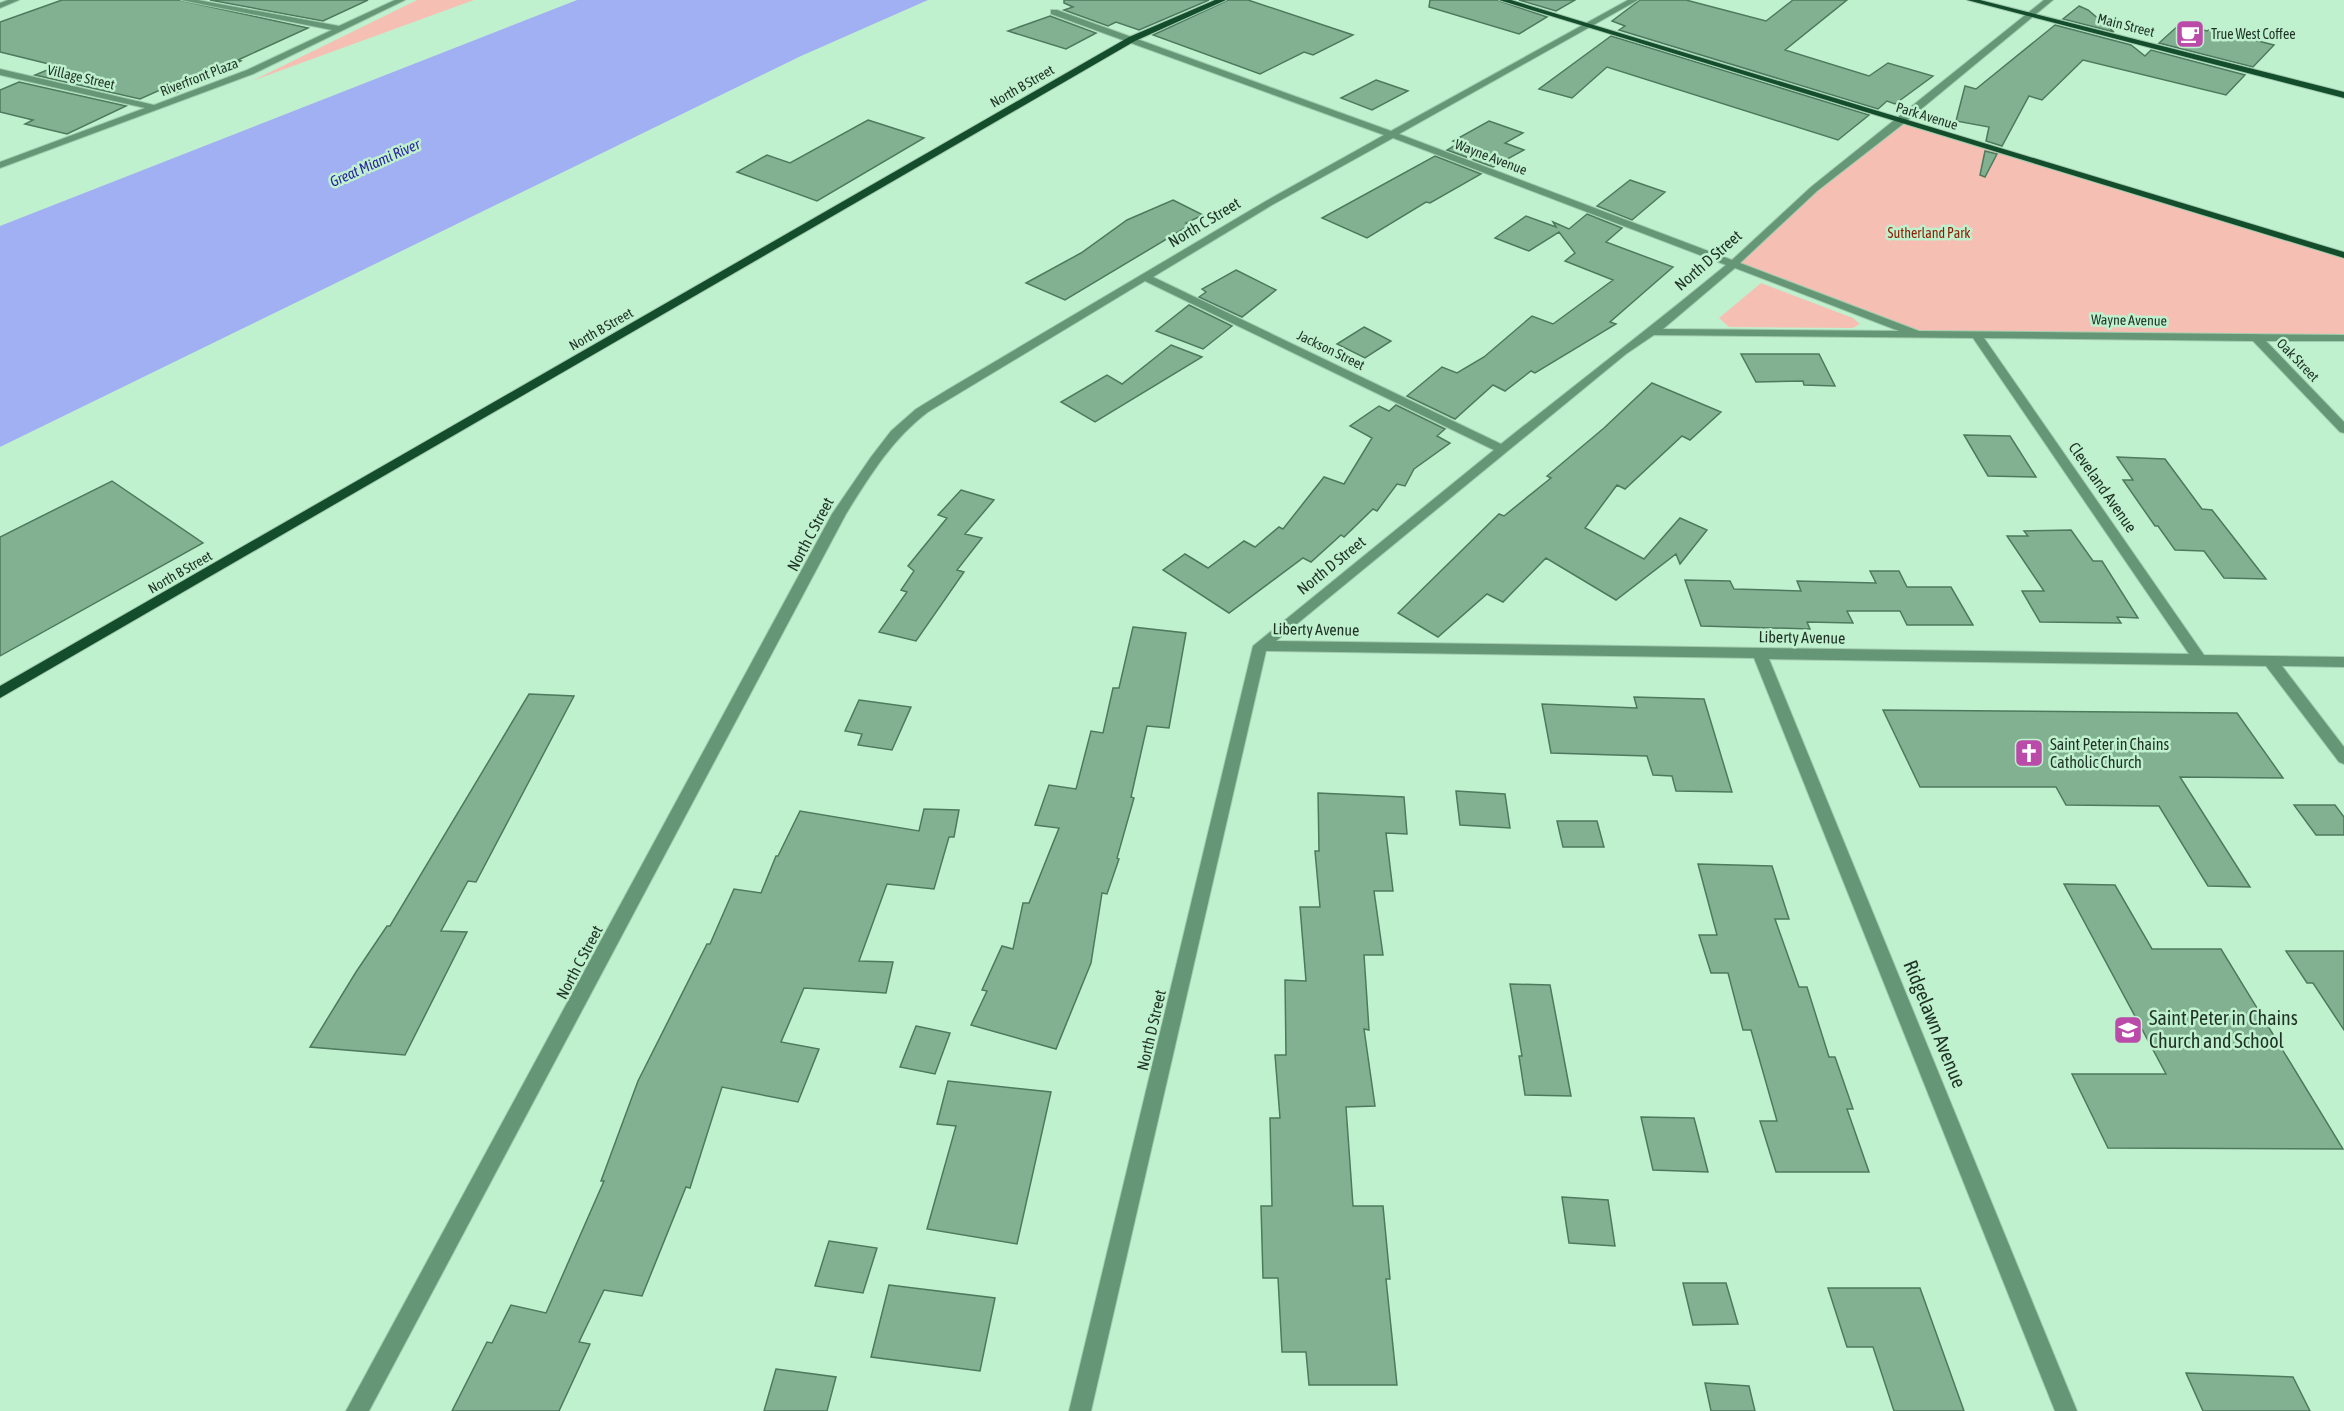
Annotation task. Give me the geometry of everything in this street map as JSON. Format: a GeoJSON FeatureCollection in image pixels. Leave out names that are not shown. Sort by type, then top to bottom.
{"type":"FeatureCollection","features":[{"type":"Feature","properties":{"kind":"main road","name":"North B Street"},"geometry":{"type":"LineString","coordinates":[[0,693],[1132,39],[1222,0]]}},
{"type":"Feature","properties":{"kind":"main road","name":"Park Avenue"},"geometry":{"type":"LineString","coordinates":[[1503,0],[2344,255]]}},
{"type":"Feature","properties":{"kind":"main road","name":"Main Street"},"geometry":{"type":"LineString","coordinates":[[1971,0],[2344,95]]}},
{"type":"Feature","properties":{"kind":"street"},"geometry":{"type":"LineString","coordinates":[[0,6],[15,0]]}},
{"type":"Feature","properties":{"kind":"street"},"geometry":{"type":"LineString","coordinates":[[185,0],[341,29]]}},
{"type":"Feature","properties":{"kind":"street","name":"Riverfront Plaza"},"geometry":{"type":"LineString","coordinates":[[0,165],[250,72],[401,0]]}},
{"type":"Feature","properties":{"kind":"street","name":"North C Street"},"geometry":{"type":"LineString","coordinates":[[357,1411],[839,514],[869,467],[919,412],[1147,278],[1269,203],[1634,0]]}},
{"type":"Feature","properties":{"kind":"street","name":"North D Street"},"geometry":{"type":"LineString","coordinates":[[1080,1411],[1260,646],[1502,448],[1622,352],[1652,332],[1732,265],[1814,189],[2049,0]]}},
{"type":"Feature","properties":{"kind":"street","name":"Wayne Avenue"},"geometry":{"type":"LineString","coordinates":[[1054,12],[1393,135],[1915,333]]}},
{"type":"Feature","properties":{"kind":"street","name":"Village Street"},"geometry":{"type":"LineString","coordinates":[[0,72],[157,108]]}},
{"type":"Feature","properties":{"kind":"street","name":"Jackson Street"},"geometry":{"type":"LineString","coordinates":[[1147,278],[1502,448]]}},
{"type":"Feature","properties":{"kind":"street","name":"Wayne Avenue"},"geometry":{"type":"LineString","coordinates":[[1652,332],[1975,333],[2344,338]]}},
{"type":"Feature","properties":{"kind":"street","name":"Cleveland Avenue"},"geometry":{"type":"LineString","coordinates":[[1975,333],[2201,661]]}},
{"type":"Feature","properties":{"kind":"street","name":"Oak Street"},"geometry":{"type":"LineString","coordinates":[[2256,337],[2344,429]]}},
{"type":"Feature","properties":{"kind":"street","name":"Liberty Avenue"},"geometry":{"type":"LineString","coordinates":[[1260,646],[2344,663]]}},
{"type":"Feature","properties":{"kind":"street","name":"Ridgelawn Avenue"},"geometry":{"type":"LineString","coordinates":[[1760,655],[2066,1411]]}},
{"type":"Feature","properties":{"kind":"street"},"geometry":{"type":"LineString","coordinates":[[2271,662],[2344,758]]}},
{"type":"Feature","properties":{"kind":"green space"},"geometry":{"type":"Polygon","coordinates":[[[417,0],[474,0],[252,81],[417,0]]]}},
{"type":"Feature","properties":{"kind":"green space","name":"Sutherland Park"},"geometry":{"type":"Polygon","coordinates":[[[1900,122],[2344,255],[2344,338],[1915,333],[1732,265],[1814,189],[1900,122]]]}},
{"type":"Feature","properties":{"kind":"green space"},"geometry":{"type":"Polygon","coordinates":[[[1761,283],[1853,318],[1860,324],[1853,328],[1729,327],[1719,318],[1761,283]]]}},
{"type":"Feature","properties":{"kind":"water","name":"Great Miami River"},"geometry":{"type":"Polygon","coordinates":[[[577,0],[928,0],[801,56],[0,447],[0,226],[577,0]]]}},
{"type":"Feature","properties":{"kind":"building"},"geometry":{"type":"Polygon","coordinates":[[[62,0],[179,0],[308,28],[238,60],[241,61],[176,93],[160,90],[140,99],[35,75],[57,66],[0,52],[0,22],[62,0]]]}},
{"type":"Feature","properties":{"kind":"building"},"geometry":{"type":"Polygon","coordinates":[[[210,0],[368,0],[323,21],[210,0]]]}},
{"type":"Feature","properties":{"kind":"building"},"geometry":{"type":"Polygon","coordinates":[[[1064,0],[1209,0],[1139,30],[1116,22],[1108,26],[1064,10],[1073,7],[1064,3],[1064,0]]]}},
{"type":"Feature","properties":{"kind":"building"},"geometry":{"type":"Polygon","coordinates":[[[1228,0],[1248,0],[1353,35],[1313,55],[1304,52],[1260,74],[1153,35],[1228,0]]]}},
{"type":"Feature","properties":{"kind":"building"},"geometry":{"type":"Polygon","coordinates":[[[1430,0],[1497,0],[1547,17],[1519,34],[1429,7],[1430,0]]]}},
{"type":"Feature","properties":{"kind":"building"},"geometry":{"type":"Polygon","coordinates":[[[1519,0],[1575,0],[1556,11],[1519,0]]]}},
{"type":"Feature","properties":{"kind":"building"},"geometry":{"type":"Polygon","coordinates":[[[1640,0],[1686,0],[1766,21],[1793,0],[1847,0],[1785,50],[1869,76],[1888,63],[1933,76],[1895,104],[1887,101],[1878,109],[1619,30],[1625,26],[1612,21],[1640,0]]]}},
{"type":"Feature","properties":{"kind":"building"},"geometry":{"type":"Polygon","coordinates":[[[2079,6],[2088,10],[2114,32],[2063,19],[2079,6]]]}},
{"type":"Feature","properties":{"kind":"building"},"geometry":{"type":"Polygon","coordinates":[[[1050,16],[1096,33],[1066,49],[1008,31],[1050,16]]]}},
{"type":"Feature","properties":{"kind":"building"},"geometry":{"type":"Polygon","coordinates":[[[2180,24],[2274,45],[2253,67],[2159,43],[2180,24]]]}},
{"type":"Feature","properties":{"kind":"building"},"geometry":{"type":"Polygon","coordinates":[[[2055,25],[2131,45],[2145,56],[2151,50],[2245,75],[2226,95],[2083,60],[2042,100],[2029,96],[2002,146],[1986,141],[1989,127],[1956,121],[1965,86],[1976,89],[2055,25]]]}},
{"type":"Feature","properties":{"kind":"building"},"geometry":{"type":"Polygon","coordinates":[[[1611,36],[1869,115],[1838,140],[1607,67],[1572,98],[1539,89],[1611,36]]]}},
{"type":"Feature","properties":{"kind":"building"},"geometry":{"type":"Polygon","coordinates":[[[1376,80],[1408,91],[1372,110],[1341,98],[1376,80]]]}},
{"type":"Feature","properties":{"kind":"building"},"geometry":{"type":"Polygon","coordinates":[[[19,82],[126,106],[67,134],[25,124],[33,120],[0,112],[0,90],[19,82]]]}},
{"type":"Feature","properties":{"kind":"building"},"geometry":{"type":"Polygon","coordinates":[[[868,120],[924,138],[817,201],[737,172],[767,155],[790,163],[868,120]]]}},
{"type":"Feature","properties":{"kind":"building"},"geometry":{"type":"Polygon","coordinates":[[[1489,121],[1523,133],[1505,143],[1524,150],[1493,167],[1447,150],[1459,143],[1453,141],[1489,121]]]}},
{"type":"Feature","properties":{"kind":"building"},"geometry":{"type":"Polygon","coordinates":[[[1985,151],[1997,154],[1985,177],[1980,175],[1985,151]]]}},
{"type":"Feature","properties":{"kind":"building"},"geometry":{"type":"Polygon","coordinates":[[[1435,156],[1481,174],[1430,203],[1426,202],[1367,238],[1322,218],[1435,156]]]}},
{"type":"Feature","properties":{"kind":"building"},"geometry":{"type":"Polygon","coordinates":[[[1630,180],[1665,192],[1632,220],[1597,206],[1630,180]]]}},
{"type":"Feature","properties":{"kind":"building"},"geometry":{"type":"Polygon","coordinates":[[[1173,200],[1203,215],[1186,223],[1190,225],[1065,300],[1026,283],[1081,253],[1127,220],[1173,200]]]}},
{"type":"Feature","properties":{"kind":"building"},"geometry":{"type":"Polygon","coordinates":[[[1587,214],[1622,228],[1606,242],[1673,267],[1610,322],[1616,324],[1535,373],[1531,371],[1505,391],[1493,385],[1455,419],[1407,396],[1442,367],[1457,373],[1484,357],[1532,316],[1553,324],[1613,280],[1565,261],[1575,253],[1559,232],[1529,251],[1495,238],[1526,216],[1556,227],[1553,222],[1569,229],[1587,214]]]}},
{"type":"Feature","properties":{"kind":"building"},"geometry":{"type":"Polygon","coordinates":[[[1236,270],[1276,290],[1242,317],[1199,297],[1206,292],[1202,289],[1236,270]]]}},
{"type":"Feature","properties":{"kind":"building"},"geometry":{"type":"Polygon","coordinates":[[[1189,305],[1232,326],[1203,349],[1156,331],[1189,305]]]}},
{"type":"Feature","properties":{"kind":"building"},"geometry":{"type":"Polygon","coordinates":[[[1364,327],[1391,341],[1365,358],[1337,344],[1364,327]]]}},
{"type":"Feature","properties":{"kind":"building"},"geometry":{"type":"Polygon","coordinates":[[[1171,345],[1202,357],[1095,422],[1061,402],[1107,375],[1122,384],[1171,345]]]}},
{"type":"Feature","properties":{"kind":"building"},"geometry":{"type":"Polygon","coordinates":[[[1741,354],[1819,354],[1835,386],[1804,385],[1803,381],[1756,382],[1741,354]]]}},
{"type":"Feature","properties":{"kind":"building"},"geometry":{"type":"Polygon","coordinates":[[[1652,383],[1721,412],[1690,440],[1682,436],[1625,489],[1617,485],[1585,528],[1644,559],[1680,518],[1707,530],[1680,564],[1676,554],[1616,600],[1546,558],[1503,602],[1487,594],[1438,637],[1398,613],[1499,514],[1504,516],[1551,478],[1547,476],[1604,428],[1652,383]]]}},
{"type":"Feature","properties":{"kind":"building"},"geometry":{"type":"Polygon","coordinates":[[[1396,405],[1445,429],[1437,436],[1450,443],[1414,469],[1405,486],[1397,484],[1377,511],[1373,509],[1344,537],[1341,535],[1311,562],[1303,558],[1229,613],[1163,570],[1185,554],[1208,568],[1244,541],[1255,547],[1279,527],[1283,529],[1324,477],[1344,484],[1372,438],[1350,426],[1379,406],[1389,411],[1396,405]]]}},
{"type":"Feature","properties":{"kind":"building"},"geometry":{"type":"Polygon","coordinates":[[[1964,435],[2010,436],[2036,477],[1988,476],[1964,435]]]}},
{"type":"Feature","properties":{"kind":"building"},"geometry":{"type":"Polygon","coordinates":[[[2117,457],[2165,459],[2202,509],[2212,510],[2266,579],[2224,578],[2204,551],[2175,550],[2123,480],[2133,480],[2117,457]]]}},
{"type":"Feature","properties":{"kind":"building"},"geometry":{"type":"Polygon","coordinates":[[[112,481],[203,543],[0,656],[0,537],[112,481]]]}},
{"type":"Feature","properties":{"kind":"building"},"geometry":{"type":"Polygon","coordinates":[[[961,490],[994,500],[965,534],[982,538],[957,570],[964,572],[916,641],[879,632],[907,592],[901,590],[914,571],[908,566],[947,518],[938,515],[961,490]]]}},
{"type":"Feature","properties":{"kind":"building"},"geometry":{"type":"Polygon","coordinates":[[[2071,530],[2093,561],[2102,561],[2138,618],[2117,617],[2121,623],[2040,622],[2022,591],[2044,591],[2007,536],[2028,536],[2024,531],[2071,530]]]}},
{"type":"Feature","properties":{"kind":"building"},"geometry":{"type":"Polygon","coordinates":[[[1870,571],[1899,571],[1907,587],[1951,587],[1973,625],[1907,625],[1900,611],[1847,611],[1853,623],[1807,622],[1810,629],[1701,626],[1685,580],[1730,581],[1734,589],[1801,591],[1797,581],[1876,583],[1870,571]]]}},
{"type":"Feature","properties":{"kind":"building"},"geometry":{"type":"Polygon","coordinates":[[[1133,627],[1186,633],[1169,728],[1147,726],[1131,797],[1134,798],[1117,858],[1119,859],[1107,894],[1102,893],[1091,963],[1056,1049],[971,1025],[987,991],[982,990],[1002,946],[1013,949],[1023,903],[1029,903],[1059,828],[1035,825],[1049,785],[1076,789],[1091,731],[1103,733],[1113,688],[1119,688],[1133,627]]]}},
{"type":"Feature","properties":{"kind":"building"},"geometry":{"type":"Polygon","coordinates":[[[529,694],[574,696],[476,882],[468,881],[441,931],[467,932],[405,1055],[310,1047],[356,972],[387,926],[390,926],[529,694]]]}},
{"type":"Feature","properties":{"kind":"building"},"geometry":{"type":"Polygon","coordinates":[[[1634,697],[1704,699],[1732,792],[1676,791],[1672,776],[1653,775],[1647,756],[1551,753],[1542,704],[1637,708],[1634,697]]]}},
{"type":"Feature","properties":{"kind":"building"},"geometry":{"type":"Polygon","coordinates":[[[859,700],[911,707],[892,750],[858,745],[862,734],[845,731],[859,700]]]}},
{"type":"Feature","properties":{"kind":"building","name":"Saint Peter in Chains Catholic Church"},"geometry":{"type":"Polygon","coordinates":[[[1883,710],[2237,713],[2283,778],[2180,777],[2250,887],[2208,886],[2159,806],[2066,805],[2056,787],[1920,787],[1883,710]]]}},
{"type":"Feature","properties":{"kind":"building"},"geometry":{"type":"Polygon","coordinates":[[[1456,791],[1505,794],[1510,828],[1460,825],[1456,791]]]}},
{"type":"Feature","properties":{"kind":"building"},"geometry":{"type":"Polygon","coordinates":[[[1318,793],[1404,797],[1407,834],[1386,833],[1393,891],[1374,891],[1383,955],[1364,955],[1369,1030],[1364,1029],[1375,1106],[1346,1107],[1353,1206],[1383,1206],[1390,1279],[1386,1279],[1397,1385],[1309,1385],[1306,1352],[1282,1352],[1278,1278],[1263,1278],[1261,1206],[1272,1206],[1270,1118],[1280,1118],[1275,1055],[1286,1055],[1285,980],[1306,981],[1300,907],[1320,907],[1315,851],[1319,851],[1318,793]]]}},
{"type":"Feature","properties":{"kind":"building"},"geometry":{"type":"Polygon","coordinates":[[[2294,805],[2335,805],[2344,817],[2344,835],[2316,835],[2294,805]]]}},
{"type":"Feature","properties":{"kind":"building"},"geometry":{"type":"Polygon","coordinates":[[[924,809],[959,810],[954,837],[949,837],[934,889],[887,884],[859,961],[893,962],[886,993],[804,988],[781,1042],[819,1049],[798,1102],[722,1087],[690,1188],[686,1187],[642,1296],[604,1290],[579,1342],[590,1344],[559,1411],[452,1411],[487,1342],[492,1343],[511,1305],[546,1313],[604,1181],[601,1181],[638,1081],[707,944],[710,944],[734,889],[761,893],[776,856],[800,811],[919,831],[924,809]]]}},
{"type":"Feature","properties":{"kind":"building"},"geometry":{"type":"Polygon","coordinates":[[[1557,821],[1597,821],[1604,847],[1563,847],[1557,821]]]}},
{"type":"Feature","properties":{"kind":"building"},"geometry":{"type":"Polygon","coordinates":[[[1698,864],[1772,866],[1789,919],[1775,919],[1799,987],[1807,987],[1829,1057],[1835,1057],[1853,1109],[1847,1109],[1869,1172],[1776,1172],[1760,1121],[1777,1121],[1751,1030],[1743,1030],[1728,973],[1711,973],[1699,935],[1717,935],[1698,864]]]}},
{"type":"Feature","properties":{"kind":"building"},"geometry":{"type":"Polygon","coordinates":[[[2064,884],[2115,885],[2152,949],[2221,949],[2343,1149],[2108,1148],[2072,1074],[2166,1074],[2064,884]]]}},
{"type":"Feature","properties":{"kind":"building"},"geometry":{"type":"Polygon","coordinates":[[[2286,951],[2344,951],[2344,1030],[2313,983],[2307,983],[2286,951]]]}},
{"type":"Feature","properties":{"kind":"building"},"geometry":{"type":"Polygon","coordinates":[[[1510,984],[1550,985],[1571,1096],[1525,1095],[1519,1056],[1522,1056],[1510,984]]]}},
{"type":"Feature","properties":{"kind":"building"},"geometry":{"type":"Polygon","coordinates":[[[916,1026],[950,1033],[935,1074],[900,1067],[916,1026]]]}},
{"type":"Feature","properties":{"kind":"building"},"geometry":{"type":"Polygon","coordinates":[[[948,1081],[1051,1092],[1017,1244],[927,1229],[956,1126],[937,1124],[948,1081]]]}},
{"type":"Feature","properties":{"kind":"building"},"geometry":{"type":"Polygon","coordinates":[[[1641,1117],[1694,1118],[1708,1172],[1653,1170],[1641,1117]]]}},
{"type":"Feature","properties":{"kind":"building"},"geometry":{"type":"Polygon","coordinates":[[[1562,1197],[1608,1200],[1615,1246],[1569,1243],[1562,1197]]]}},
{"type":"Feature","properties":{"kind":"building"},"geometry":{"type":"Polygon","coordinates":[[[829,1241],[877,1248],[863,1293],[815,1286],[829,1241]]]}},
{"type":"Feature","properties":{"kind":"building"},"geometry":{"type":"Polygon","coordinates":[[[1683,1283],[1726,1283],[1738,1324],[1693,1325],[1683,1283]]]}},
{"type":"Feature","properties":{"kind":"building"},"geometry":{"type":"Polygon","coordinates":[[[889,1285],[995,1298],[980,1371],[871,1357],[889,1285]]]}},
{"type":"Feature","properties":{"kind":"building"},"geometry":{"type":"Polygon","coordinates":[[[1828,1288],[1920,1288],[1964,1411],[1894,1411],[1873,1347],[1847,1347],[1828,1288]]]}},
{"type":"Feature","properties":{"kind":"building"},"geometry":{"type":"Polygon","coordinates":[[[776,1369],[836,1377],[827,1411],[764,1411],[776,1369]]]}},
{"type":"Feature","properties":{"kind":"building"},"geometry":{"type":"Polygon","coordinates":[[[2186,1373],[2293,1377],[2310,1411],[2203,1411],[2186,1373]]]}},
{"type":"Feature","properties":{"kind":"building"},"geometry":{"type":"Polygon","coordinates":[[[1705,1383],[1749,1386],[1755,1411],[1711,1411],[1705,1383]]]}},
{"type":"Feature","properties":{"kind":"place","name":"True West Coffee"},"geometry":{"type":"Point","coordinates":[2190,34]}},
{"type":"Feature","properties":{"kind":"place","name":"Saint Peter in Chains Catholic Church"},"geometry":{"type":"Point","coordinates":[2029,753]}},
{"type":"Feature","properties":{"kind":"place","name":"Saint Peter in Chains Church and School"},"geometry":{"type":"Point","coordinates":[2128,1030]}}]}
